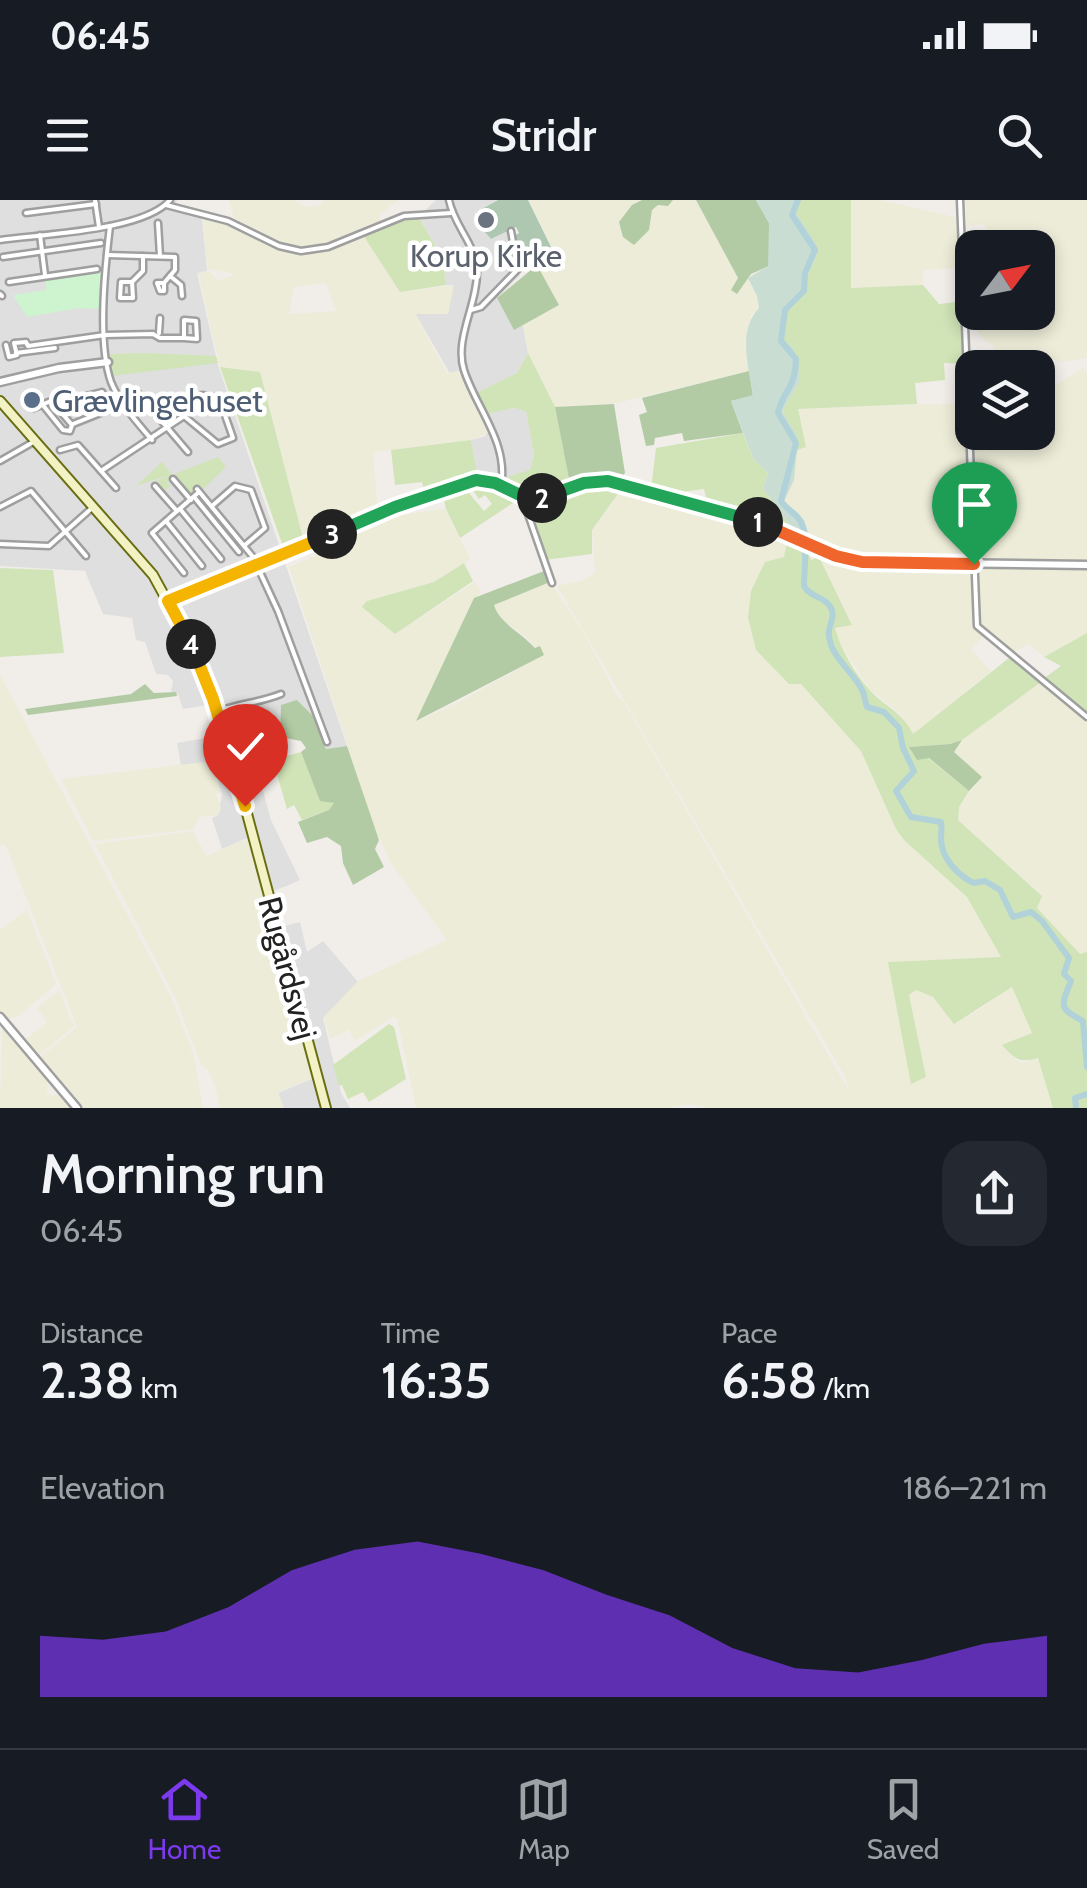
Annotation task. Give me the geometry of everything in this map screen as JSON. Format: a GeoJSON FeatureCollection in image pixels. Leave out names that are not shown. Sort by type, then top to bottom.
{"type":"FeatureCollection","features":[{"type":"Feature","properties":{"kind":"main road","name":"Rugårdsvej"},"geometry":{"type":"LineString","coordinates":[[1,404],[34,442]]}},
{"type":"Feature","properties":{"kind":"main road","name":"Rugårdsvej"},"geometry":{"type":"LineString","coordinates":[[1,404],[146,567],[200,662],[326,1108]]}},
{"type":"Feature","properties":{"kind":"street"},"geometry":{"type":"LineString","coordinates":[[449,200],[476,261],[462,365],[498,444],[501,486]]}},
{"type":"Feature","properties":{"kind":"street"},"geometry":{"type":"LineString","coordinates":[[960,200],[976,620],[980,630],[1087,717]]}},
{"type":"Feature","properties":{"kind":"street"},"geometry":{"type":"LineString","coordinates":[[26,214],[96,202],[99,227]]}},
{"type":"Feature","properties":{"kind":"street"},"geometry":{"type":"LineString","coordinates":[[0,240],[110,226],[137,220],[168,203],[175,210],[228,221],[279,246],[302,251],[328,247],[404,216],[452,213]]}},
{"type":"Feature","properties":{"kind":"street"},"geometry":{"type":"LineString","coordinates":[[158,222],[160,256]]}},
{"type":"Feature","properties":{"kind":"street"},"geometry":{"type":"LineString","coordinates":[[110,226],[105,335],[112,384],[152,440]]}},
{"type":"Feature","properties":{"kind":"street"},"geometry":{"type":"LineString","coordinates":[[470,310],[482,307],[518,269],[511,231]]}},
{"type":"Feature","properties":{"kind":"street"},"geometry":{"type":"LineString","coordinates":[[40,235],[45,276]]}},
{"type":"Feature","properties":{"kind":"street"},"geometry":{"type":"LineString","coordinates":[[3,256],[102,244]]}},
{"type":"Feature","properties":{"kind":"street"},"geometry":{"type":"LineString","coordinates":[[107,256],[176,257],[176,270],[164,283]]}},
{"type":"Feature","properties":{"kind":"street"},"geometry":{"type":"LineString","coordinates":[[132,282],[143,270],[143,256]]}},
{"type":"Feature","properties":{"kind":"street"},"geometry":{"type":"LineString","coordinates":[[9,282],[98,269]]}},
{"type":"Feature","properties":{"kind":"street"},"geometry":{"type":"LineString","coordinates":[[170,276],[181,286],[182,296]]}},
{"type":"Feature","properties":{"kind":"street"},"geometry":{"type":"LineString","coordinates":[[181,286],[190,284]]}},
{"type":"Feature","properties":{"kind":"street"},"geometry":{"type":"LineString","coordinates":[[158,336],[160,318]]}},
{"type":"Feature","properties":{"kind":"street"},"geometry":{"type":"LineString","coordinates":[[47,342],[51,349],[8,357],[3,344],[26,342],[28,346],[47,342],[105,335],[184,338]]}},
{"type":"Feature","properties":{"kind":"street"},"geometry":{"type":"LineString","coordinates":[[14,344],[16,353]]}},
{"type":"Feature","properties":{"kind":"street"},"geometry":{"type":"LineString","coordinates":[[0,384],[32,374],[108,362]]}},
{"type":"Feature","properties":{"kind":"street"},"geometry":{"type":"LineString","coordinates":[[54,404],[102,392],[114,408]]}},
{"type":"Feature","properties":{"kind":"street"},"geometry":{"type":"LineString","coordinates":[[137,392],[188,452]]}},
{"type":"Feature","properties":{"kind":"street"},"geometry":{"type":"LineString","coordinates":[[101,472],[184,416],[202,395],[219,398],[233,438],[218,444],[184,416]]}},
{"type":"Feature","properties":{"kind":"street"},"geometry":{"type":"LineString","coordinates":[[34,408],[51,401],[72,425]]}},
{"type":"Feature","properties":{"kind":"street"},"geometry":{"type":"LineString","coordinates":[[41,403],[63,430],[123,404]]}},
{"type":"Feature","properties":{"kind":"street"},"geometry":{"type":"LineString","coordinates":[[0,461],[34,442]]}},
{"type":"Feature","properties":{"kind":"street"},"geometry":{"type":"LineString","coordinates":[[60,450],[77,444],[116,488]]}},
{"type":"Feature","properties":{"kind":"street"},"geometry":{"type":"LineString","coordinates":[[172,478],[239,552]]}},
{"type":"Feature","properties":{"kind":"street"},"geometry":{"type":"LineString","coordinates":[[168,601],[395,507],[488,480],[522,496],[544,497],[592,481],[616,482],[728,512],[862,562],[1087,565]]}},
{"type":"Feature","properties":{"kind":"street"},"geometry":{"type":"LineString","coordinates":[[155,486],[220,559]]}},
{"type":"Feature","properties":{"kind":"street"},"geometry":{"type":"LineString","coordinates":[[212,506],[234,486],[251,490],[264,528],[246,544]]}},
{"type":"Feature","properties":{"kind":"street"},"geometry":{"type":"LineString","coordinates":[[0,507],[31,491],[86,556]]}},
{"type":"Feature","properties":{"kind":"street"},"geometry":{"type":"LineString","coordinates":[[184,573],[152,534],[198,491],[246,544],[278,611],[327,742]]}},
{"type":"Feature","properties":{"kind":"street"},"geometry":{"type":"LineString","coordinates":[[522,496],[552,583]]}},
{"type":"Feature","properties":{"kind":"street"},"geometry":{"type":"LineString","coordinates":[[0,544],[47,547],[92,508]]}},
{"type":"Feature","properties":{"kind":"street"},"geometry":{"type":"LineString","coordinates":[[166,521],[202,566]]}},
{"type":"Feature","properties":{"kind":"street"},"geometry":{"type":"LineString","coordinates":[[217,712],[281,694]]}},
{"type":"Feature","properties":{"kind":"street"},"geometry":{"type":"LineString","coordinates":[[0,1017],[77,1108]]}},
{"type":"Feature","properties":{"kind":"shaded area"},"geometry":{"type":"Polygon","coordinates":[[[0,200],[177,200],[176,205],[202,218],[207,271],[197,273],[218,365],[347,746],[326,749],[315,718],[281,705],[280,737],[265,737],[271,760],[256,766],[271,820],[300,880],[289,885],[271,892],[256,834],[222,849],[212,818],[218,815],[222,795],[212,762],[181,765],[177,743],[223,735],[213,704],[183,709],[178,694],[171,692],[173,681],[168,675],[156,674],[145,642],[136,640],[132,618],[103,614],[85,571],[0,566],[0,200]]]}},
{"type":"Feature","properties":{"kind":"shaded area"},"geometry":{"type":"Polygon","coordinates":[[[436,200],[497,200],[475,212],[476,223],[491,239],[510,230],[520,275],[497,298],[514,329],[523,325],[528,353],[517,373],[477,394],[486,413],[526,410],[534,455],[530,471],[515,474],[504,485],[478,477],[471,440],[486,436],[415,313],[448,314],[453,285],[446,285],[443,259],[419,216],[436,200]]]}},
{"type":"Feature","properties":{"kind":"shaded area"},"geometry":{"type":"Polygon","coordinates":[[[300,922],[307,952],[323,941],[358,982],[323,1018],[341,1093],[350,1108],[284,1108],[278,1093],[319,1076],[280,927],[300,922]]]}},
{"type":"Feature","properties":{"kind":"green space"},"geometry":{"type":"Polygon","coordinates":[[[229,200],[295,200],[304,206],[318,206],[324,200],[399,200],[380,214],[380,221],[362,230],[326,246],[299,249],[288,248],[235,222],[229,200]]]}},
{"type":"Feature","properties":{"kind":"green space"},"geometry":{"type":"Polygon","coordinates":[[[498,200],[528,200],[552,249],[521,266],[514,236],[519,233],[516,227],[491,239],[476,222],[476,212],[498,200]]]}},
{"type":"Feature","properties":{"kind":"green space"},"geometry":{"type":"Polygon","coordinates":[[[529,200],[643,200],[632,206],[619,222],[649,230],[652,210],[657,205],[696,200],[738,279],[737,294],[748,278],[757,296],[759,308],[751,316],[746,345],[749,371],[613,404],[555,407],[528,353],[523,325],[559,305],[537,265],[537,260],[553,250],[529,200]]]}},
{"type":"Feature","properties":{"kind":"green space"},"geometry":{"type":"Polygon","coordinates":[[[642,200],[673,200],[668,206],[658,205],[652,210],[649,230],[634,245],[623,237],[619,222],[632,205],[642,200]]]}},
{"type":"Feature","properties":{"kind":"green space"},"geometry":{"type":"Polygon","coordinates":[[[696,200],[756,200],[769,223],[769,266],[751,274],[737,294],[731,290],[738,278],[696,200]]]}},
{"type":"Feature","properties":{"kind":"green space"},"geometry":{"type":"Polygon","coordinates":[[[756,200],[802,200],[795,211],[816,244],[807,287],[787,310],[783,340],[793,348],[799,367],[799,383],[782,411],[798,437],[794,480],[784,501],[804,520],[811,540],[796,534],[763,488],[768,473],[753,458],[731,401],[753,395],[746,338],[759,308],[748,278],[768,266],[769,223],[756,200]]]}},
{"type":"Feature","properties":{"kind":"green space"},"geometry":{"type":"Polygon","coordinates":[[[802,200],[851,200],[851,288],[923,285],[939,304],[955,302],[955,330],[964,330],[965,350],[955,350],[955,364],[944,363],[945,380],[915,383],[917,404],[798,409],[806,447],[795,451],[798,437],[782,411],[799,383],[799,367],[783,340],[787,310],[807,287],[817,253],[795,211],[802,200]]]}},
{"type":"Feature","properties":{"kind":"green space"},"geometry":{"type":"Polygon","coordinates":[[[851,200],[881,200],[959,218],[960,230],[955,230],[955,268],[923,270],[923,285],[851,289],[851,200]]]}},
{"type":"Feature","properties":{"kind":"green space"},"geometry":{"type":"Polygon","coordinates":[[[965,200],[1087,200],[1087,358],[1060,362],[1055,360],[1055,350],[994,350],[985,341],[976,330],[1055,330],[1055,230],[987,230],[984,224],[967,226],[965,200]]]}},
{"type":"Feature","properties":{"kind":"green space"},"geometry":{"type":"Polygon","coordinates":[[[203,217],[228,223],[290,253],[324,250],[363,235],[400,292],[454,285],[448,314],[415,314],[447,373],[462,370],[491,432],[471,440],[373,452],[378,513],[304,542],[260,372],[220,367],[198,273],[209,271],[218,281],[235,274],[207,269],[203,217]],[[326,283],[294,287],[289,314],[336,311],[326,283]]]}},
{"type":"Feature","properties":{"kind":"green space"},"geometry":{"type":"Polygon","coordinates":[[[419,217],[443,259],[446,285],[400,292],[363,235],[379,225],[419,217]]]}},
{"type":"Feature","properties":{"kind":"green space"},"geometry":{"type":"Polygon","coordinates":[[[537,265],[559,305],[514,330],[497,298],[537,265]]]}},
{"type":"Feature","properties":{"kind":"green space"},"geometry":{"type":"Polygon","coordinates":[[[104,270],[102,309],[79,308],[27,317],[13,295],[46,290],[45,276],[104,270]]]}},
{"type":"Feature","properties":{"kind":"green space"},"geometry":{"type":"Polygon","coordinates":[[[528,353],[555,407],[570,484],[537,494],[504,485],[504,478],[530,470],[534,455],[526,411],[514,408],[486,414],[477,393],[517,373],[528,353]]]}},
{"type":"Feature","properties":{"kind":"green space"},"geometry":{"type":"Polygon","coordinates":[[[110,354],[216,356],[218,363],[112,376],[110,354]]]}},
{"type":"Feature","properties":{"kind":"green space"},"geometry":{"type":"Polygon","coordinates":[[[220,367],[260,372],[304,542],[285,552],[220,367]]]}},
{"type":"Feature","properties":{"kind":"green space"},"geometry":{"type":"Polygon","coordinates":[[[1083,368],[1087,374],[1087,561],[975,558],[971,450],[1055,450],[1055,385],[1083,368]]]}},
{"type":"Feature","properties":{"kind":"green space"},"geometry":{"type":"Polygon","coordinates":[[[749,371],[753,396],[731,401],[743,433],[684,441],[682,433],[655,438],[654,445],[646,446],[639,415],[647,412],[642,398],[749,371]]]}},
{"type":"Feature","properties":{"kind":"green space"},"geometry":{"type":"Polygon","coordinates":[[[955,403],[955,450],[967,450],[970,560],[875,562],[846,557],[811,540],[804,520],[784,501],[794,480],[795,451],[806,447],[797,409],[955,403]]]}},
{"type":"Feature","properties":{"kind":"green space"},"geometry":{"type":"Polygon","coordinates":[[[614,404],[625,473],[621,478],[594,478],[570,484],[555,407],[614,404]]]}},
{"type":"Feature","properties":{"kind":"green space"},"geometry":{"type":"Polygon","coordinates":[[[743,433],[753,458],[768,473],[763,488],[796,534],[707,502],[704,489],[666,494],[651,489],[656,448],[743,433]]]}},
{"type":"Feature","properties":{"kind":"green space"},"geometry":{"type":"Polygon","coordinates":[[[471,440],[478,477],[425,497],[422,482],[395,485],[391,450],[471,440]]]}},
{"type":"Feature","properties":{"kind":"green space"},"geometry":{"type":"Polygon","coordinates":[[[218,457],[226,467],[202,490],[192,484],[196,489],[190,497],[173,477],[162,493],[153,483],[169,475],[136,486],[162,462],[172,475],[218,457]]]}},
{"type":"Feature","properties":{"kind":"green space"},"geometry":{"type":"Polygon","coordinates":[[[476,482],[497,488],[513,503],[460,538],[443,495],[464,487],[484,511],[492,504],[485,495],[479,499],[469,485],[476,482]]]}},
{"type":"Feature","properties":{"kind":"green space"},"geometry":{"type":"Polygon","coordinates":[[[594,483],[622,488],[592,530],[592,554],[544,560],[538,529],[525,502],[534,502],[539,514],[557,506],[556,497],[594,483]]]}},
{"type":"Feature","properties":{"kind":"green space"},"geometry":{"type":"Polygon","coordinates":[[[622,488],[788,537],[784,558],[751,591],[748,618],[756,650],[789,684],[800,683],[861,751],[896,829],[967,897],[1002,958],[888,962],[926,1077],[909,995],[916,990],[971,1015],[1012,987],[1032,1033],[1003,1046],[1023,1063],[1038,1057],[1053,1108],[708,1108],[690,1104],[667,1108],[416,1108],[397,1019],[393,1017],[355,1041],[349,1030],[330,1039],[324,1017],[358,981],[447,940],[390,862],[371,818],[289,567],[315,556],[317,543],[388,513],[445,509],[470,559],[434,582],[367,601],[395,634],[475,582],[481,592],[470,606],[418,721],[543,655],[503,620],[494,605],[550,582],[580,627],[849,1091],[845,1077],[557,586],[581,581],[595,573],[592,531],[622,488]]]}},
{"type":"Feature","properties":{"kind":"green space"},"geometry":{"type":"Polygon","coordinates":[[[788,537],[812,549],[808,553],[811,560],[819,557],[852,625],[835,628],[847,656],[865,684],[902,718],[913,734],[1009,658],[1041,682],[962,740],[910,747],[969,791],[959,807],[958,820],[1042,896],[1037,908],[1080,954],[1087,952],[1087,1108],[1053,1108],[1038,1058],[1018,1059],[1002,1045],[1032,1033],[1012,987],[954,1024],[933,997],[916,990],[909,995],[926,1077],[911,1084],[888,962],[1001,957],[967,897],[896,829],[861,751],[801,684],[789,684],[756,650],[748,618],[751,591],[765,562],[784,557],[788,537]]]}},
{"type":"Feature","properties":{"kind":"green space"},"geometry":{"type":"Polygon","coordinates":[[[819,557],[866,568],[972,571],[974,624],[983,636],[971,649],[991,671],[913,734],[900,713],[870,690],[838,640],[835,628],[852,624],[819,557]]]}},
{"type":"Feature","properties":{"kind":"green space"},"geometry":{"type":"Polygon","coordinates":[[[464,563],[473,581],[395,634],[362,607],[367,601],[434,582],[464,563]]]}},
{"type":"Feature","properties":{"kind":"green space"},"geometry":{"type":"Polygon","coordinates":[[[979,566],[1087,567],[1087,633],[1044,657],[1029,644],[1011,653],[977,622],[979,566]]]}},
{"type":"Feature","properties":{"kind":"green space"},"geometry":{"type":"Polygon","coordinates":[[[0,568],[53,570],[64,653],[0,657],[0,568]]]}},
{"type":"Feature","properties":{"kind":"green space"},"geometry":{"type":"Polygon","coordinates":[[[544,571],[550,582],[494,605],[506,623],[535,648],[540,646],[544,655],[416,721],[474,598],[544,571]]]}},
{"type":"Feature","properties":{"kind":"green space"},"geometry":{"type":"Polygon","coordinates":[[[1087,633],[1087,715],[1043,679],[1061,666],[1044,657],[1087,633]]]}},
{"type":"Feature","properties":{"kind":"green space"},"geometry":{"type":"Polygon","coordinates":[[[0,675],[169,993],[192,1049],[187,1053],[193,1051],[203,1108],[79,1108],[38,1059],[77,1027],[8,851],[5,844],[0,846],[0,675]]]}},
{"type":"Feature","properties":{"kind":"green space"},"geometry":{"type":"Polygon","coordinates":[[[1041,682],[1087,719],[1087,952],[1081,955],[1036,907],[1042,895],[957,815],[981,777],[954,752],[962,740],[1041,682]]]}},
{"type":"Feature","properties":{"kind":"green space"},"geometry":{"type":"Polygon","coordinates":[[[145,684],[154,693],[176,692],[177,696],[28,715],[25,709],[131,694],[145,684]]]}},
{"type":"Feature","properties":{"kind":"green space"},"geometry":{"type":"Polygon","coordinates":[[[297,700],[315,718],[326,749],[347,746],[379,840],[375,849],[384,867],[353,885],[343,863],[341,846],[327,837],[307,843],[298,822],[329,810],[334,803],[320,801],[301,752],[306,748],[301,741],[280,737],[281,705],[297,700]]]}},
{"type":"Feature","properties":{"kind":"green space"},"geometry":{"type":"Polygon","coordinates":[[[962,740],[954,752],[982,777],[969,791],[929,758],[917,760],[909,747],[950,744],[962,740]]]}},
{"type":"Feature","properties":{"kind":"green space"},"geometry":{"type":"Polygon","coordinates":[[[301,752],[320,800],[335,803],[329,810],[302,820],[294,805],[287,809],[273,760],[301,752]]]}},
{"type":"Feature","properties":{"kind":"green space"},"geometry":{"type":"Polygon","coordinates":[[[212,761],[220,792],[216,794],[221,809],[218,815],[199,817],[193,829],[93,841],[61,779],[212,761]]]}},
{"type":"Feature","properties":{"kind":"green space"},"geometry":{"type":"Polygon","coordinates":[[[193,831],[206,856],[248,838],[257,865],[313,1078],[278,1092],[284,1108],[220,1108],[215,1085],[201,1065],[176,999],[95,844],[193,831]]]}},
{"type":"Feature","properties":{"kind":"green space"},"geometry":{"type":"Polygon","coordinates":[[[27,910],[56,984],[17,1017],[4,1019],[0,1014],[0,930],[27,910]]]}},
{"type":"Feature","properties":{"kind":"green space"},"geometry":{"type":"Polygon","coordinates":[[[59,990],[74,1026],[37,1057],[24,1041],[47,1022],[37,1008],[59,990]]]}},
{"type":"Feature","properties":{"kind":"green space"},"geometry":{"type":"Polygon","coordinates":[[[2,1023],[47,1076],[47,1093],[61,1093],[74,1108],[0,1108],[2,1023]]]}},
{"type":"Feature","properties":{"kind":"green space"},"geometry":{"type":"Polygon","coordinates":[[[389,1024],[394,1027],[406,1079],[369,1102],[363,1092],[348,1099],[333,1065],[389,1024]]]}},
{"type":"Feature","properties":{"kind":"waterway"},"geometry":{"type":"LineString","coordinates":[[798,200],[792,215],[815,250],[805,273],[804,291],[785,310],[781,341],[796,359],[793,378],[778,413],[796,443],[781,501],[802,524],[804,586],[832,609],[831,644],[859,685],[867,707],[884,712],[899,728],[914,771],[896,791],[911,817],[941,822],[942,847],[956,870],[973,883],[985,881],[1000,890],[1013,917],[1031,912],[1069,958],[1064,974],[1071,981],[1064,1006],[1083,1021],[1087,1067]]}},
{"type":"Feature","properties":{"kind":"waterway"},"geometry":{"type":"LineString","coordinates":[[1076,1108],[1075,1098],[1087,1094]]}},
{"type":"Feature","properties":{"kind":"place","name":"Korup Kirke"},"geometry":{"type":"Point","coordinates":[486,220]}},
{"type":"Feature","properties":{"kind":"place","name":"Grævlingehuset"},"geometry":{"type":"Point","coordinates":[32,400]}},
{"type":"Feature","properties":{"kind":"route"},"geometry":{"type":"LineString","coordinates":[[245,806],[203,671],[168,601],[395,507],[476,480],[488,480],[531,498],[592,481],[616,482],[758,522],[847,559],[974,564]]}}]}
